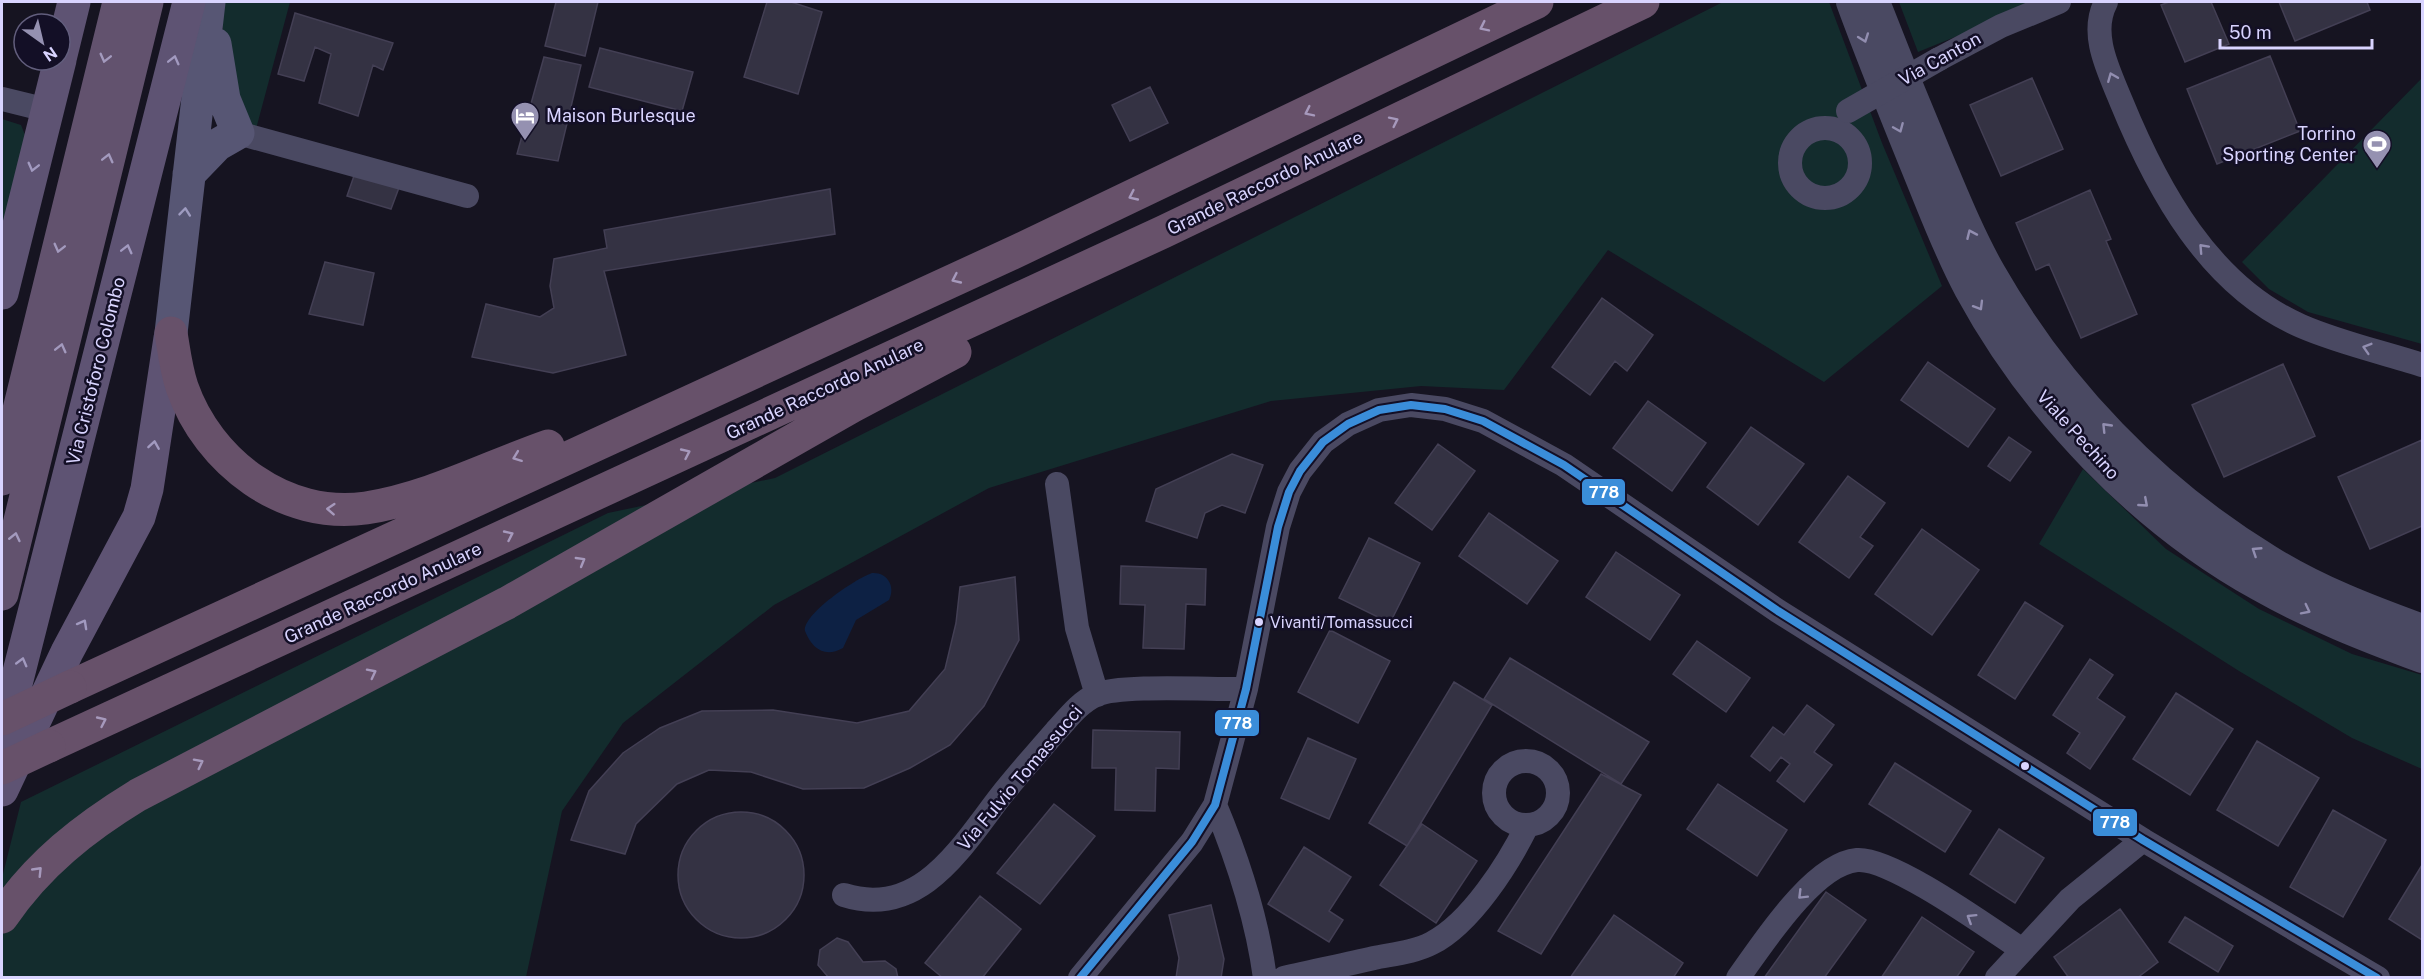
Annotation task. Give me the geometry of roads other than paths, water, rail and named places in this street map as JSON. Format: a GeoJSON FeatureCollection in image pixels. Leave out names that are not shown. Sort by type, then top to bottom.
{"type":"FeatureCollection","features":[{"type":"Feature","properties":{"kind":"highway"},"geometry":{"type":"LineString","coordinates":[[2,479],[119,2]]}},
{"type":"Feature","properties":{"kind":"highway"},"geometry":{"type":"LineString","coordinates":[[2,594],[147,2]]}},
{"type":"Feature","properties":{"kind":"highway"},"geometry":{"type":"LineString","coordinates":[[2,719],[1028,246],[1537,2]]}},
{"type":"Feature","properties":{"kind":"highway","name":"Grande Raccordo Anulare"},"geometry":{"type":"LineString","coordinates":[[2,768],[1163,232],[1643,2]]}},
{"type":"Feature","properties":{"kind":"highway"},"geometry":{"type":"LineString","coordinates":[[2,917],[29,881],[61,849],[86,828],[138,795],[507,603],[853,406],[1032,311],[1163,232]]}},
{"type":"Feature","properties":{"kind":"highway"},"geometry":{"type":"LineString","coordinates":[[171,333],[182,388],[194,414],[219,450],[243,473],[267,489],[323,509],[365,508],[400,500],[454,483],[566,439],[673,409]]}},
{"type":"Feature","properties":{"kind":"main road","name":"Via Cristoforo Colombo"},"geometry":{"type":"LineString","coordinates":[[2,739],[189,2]]}},
{"type":"Feature","properties":{"kind":"main road"},"geometry":{"type":"LineString","coordinates":[[189,174],[217,145],[238,132],[219,78],[209,2]]}},
{"type":"Feature","properties":{"kind":"main road"},"geometry":{"type":"LineString","coordinates":[[2,790],[68,652],[139,517],[147,489],[171,333],[209,2]]}},
{"type":"Feature","properties":{"kind":"main road"},"geometry":{"type":"LineString","coordinates":[[2,293],[57,72]]}},
{"type":"Feature","properties":{"kind":"street"},"geometry":{"type":"LineString","coordinates":[[1851,2],[1888,68]]}},
{"type":"Feature","properties":{"kind":"street"},"geometry":{"type":"LineString","coordinates":[[1875,2],[1888,68]]}},
{"type":"Feature","properties":{"kind":"street","name":"Via Canton"},"geometry":{"type":"LineString","coordinates":[[1828,128],[1848,111],[1939,59],[2001,26],[2059,2]]}},
{"type":"Feature","properties":{"kind":"street"},"geometry":{"type":"LineString","coordinates":[[2106,2],[2100,20],[2099,34],[2111,76],[2162,190],[2200,245],[2239,284],[2291,321],[2338,339],[2422,365]]}},
{"type":"Feature","properties":{"kind":"street","name":"Viale Pechino"},"geometry":{"type":"LineString","coordinates":[[1888,68],[1955,197],[1990,272],[2043,354],[2093,414],[2129,452],[2178,496],[2239,540],[2322,588],[2422,629]]}},
{"type":"Feature","properties":{"kind":"street","name":"Viale Pechino"},"geometry":{"type":"LineString","coordinates":[[1888,68],[1950,250],[1969,289],[2028,379],[2083,444],[2162,519],[2249,580],[2356,634],[2422,658]]}},
{"type":"Feature","properties":{"kind":"street"},"geometry":{"type":"LineString","coordinates":[[2,99],[47,110]]}},
{"type":"Feature","properties":{"kind":"street"},"geometry":{"type":"LineString","coordinates":[[238,132],[467,196]]}},
{"type":"Feature","properties":{"kind":"street"},"geometry":{"type":"LineString","coordinates":[[1080,978],[1186,850],[1215,805],[1246,689],[1278,527],[1289,492],[1300,471],[1329,437],[1364,415],[1401,405],[1436,407],[1483,421],[1563,465],[1624,504],[1742,588],[2143,840],[2378,978]]}},
{"type":"Feature","properties":{"kind":"street"},"geometry":{"type":"LineString","coordinates":[[1057,484],[1077,628],[1096,694]]}},
{"type":"Feature","properties":{"kind":"street","name":"Via Fulvio Tomassucci"},"geometry":{"type":"LineString","coordinates":[[844,895],[867,900],[886,900],[913,890],[933,877],[1043,746],[1076,709],[1096,694],[1120,690],[1246,689]]}},
{"type":"Feature","properties":{"kind":"street"},"geometry":{"type":"LineString","coordinates":[[1215,805],[1232,849],[1254,920],[1265,978]]}},
{"type":"Feature","properties":{"kind":"street"},"geometry":{"type":"LineString","coordinates":[[1284,978],[1411,951],[1443,937],[1466,915],[1508,859],[1527,826]]}},
{"type":"Feature","properties":{"kind":"street"},"geometry":{"type":"LineString","coordinates":[[1997,978],[2021,949],[2093,878],[2143,840]]}},
{"type":"Feature","properties":{"kind":"street"},"geometry":{"type":"LineString","coordinates":[[1738,978],[1780,920],[1805,892],[1828,873],[1856,860],[1868,861],[1895,872],[2021,949]]}},
{"type":"Feature","properties":{"kind":"water"},"geometry":{"type":"Polygon","coordinates":[[[872,573],[882,575],[889,581],[891,595],[889,600],[856,620],[843,648],[825,652],[815,647],[805,631],[812,616],[831,598],[872,573]]]}},
{"type":"Feature","properties":{"kind":"place","name":"Maison Burlesque"},"geometry":{"type":"Point","coordinates":[525,142]}},
{"type":"Feature","properties":{"kind":"place","name":"Torrino Sporting Center"},"geometry":{"type":"Point","coordinates":[2377,170]}},
{"type":"Feature","properties":{"kind":"place","name":"Vivanti/Tomassucci"},"geometry":{"type":"Point","coordinates":[1259,622]}}]}
